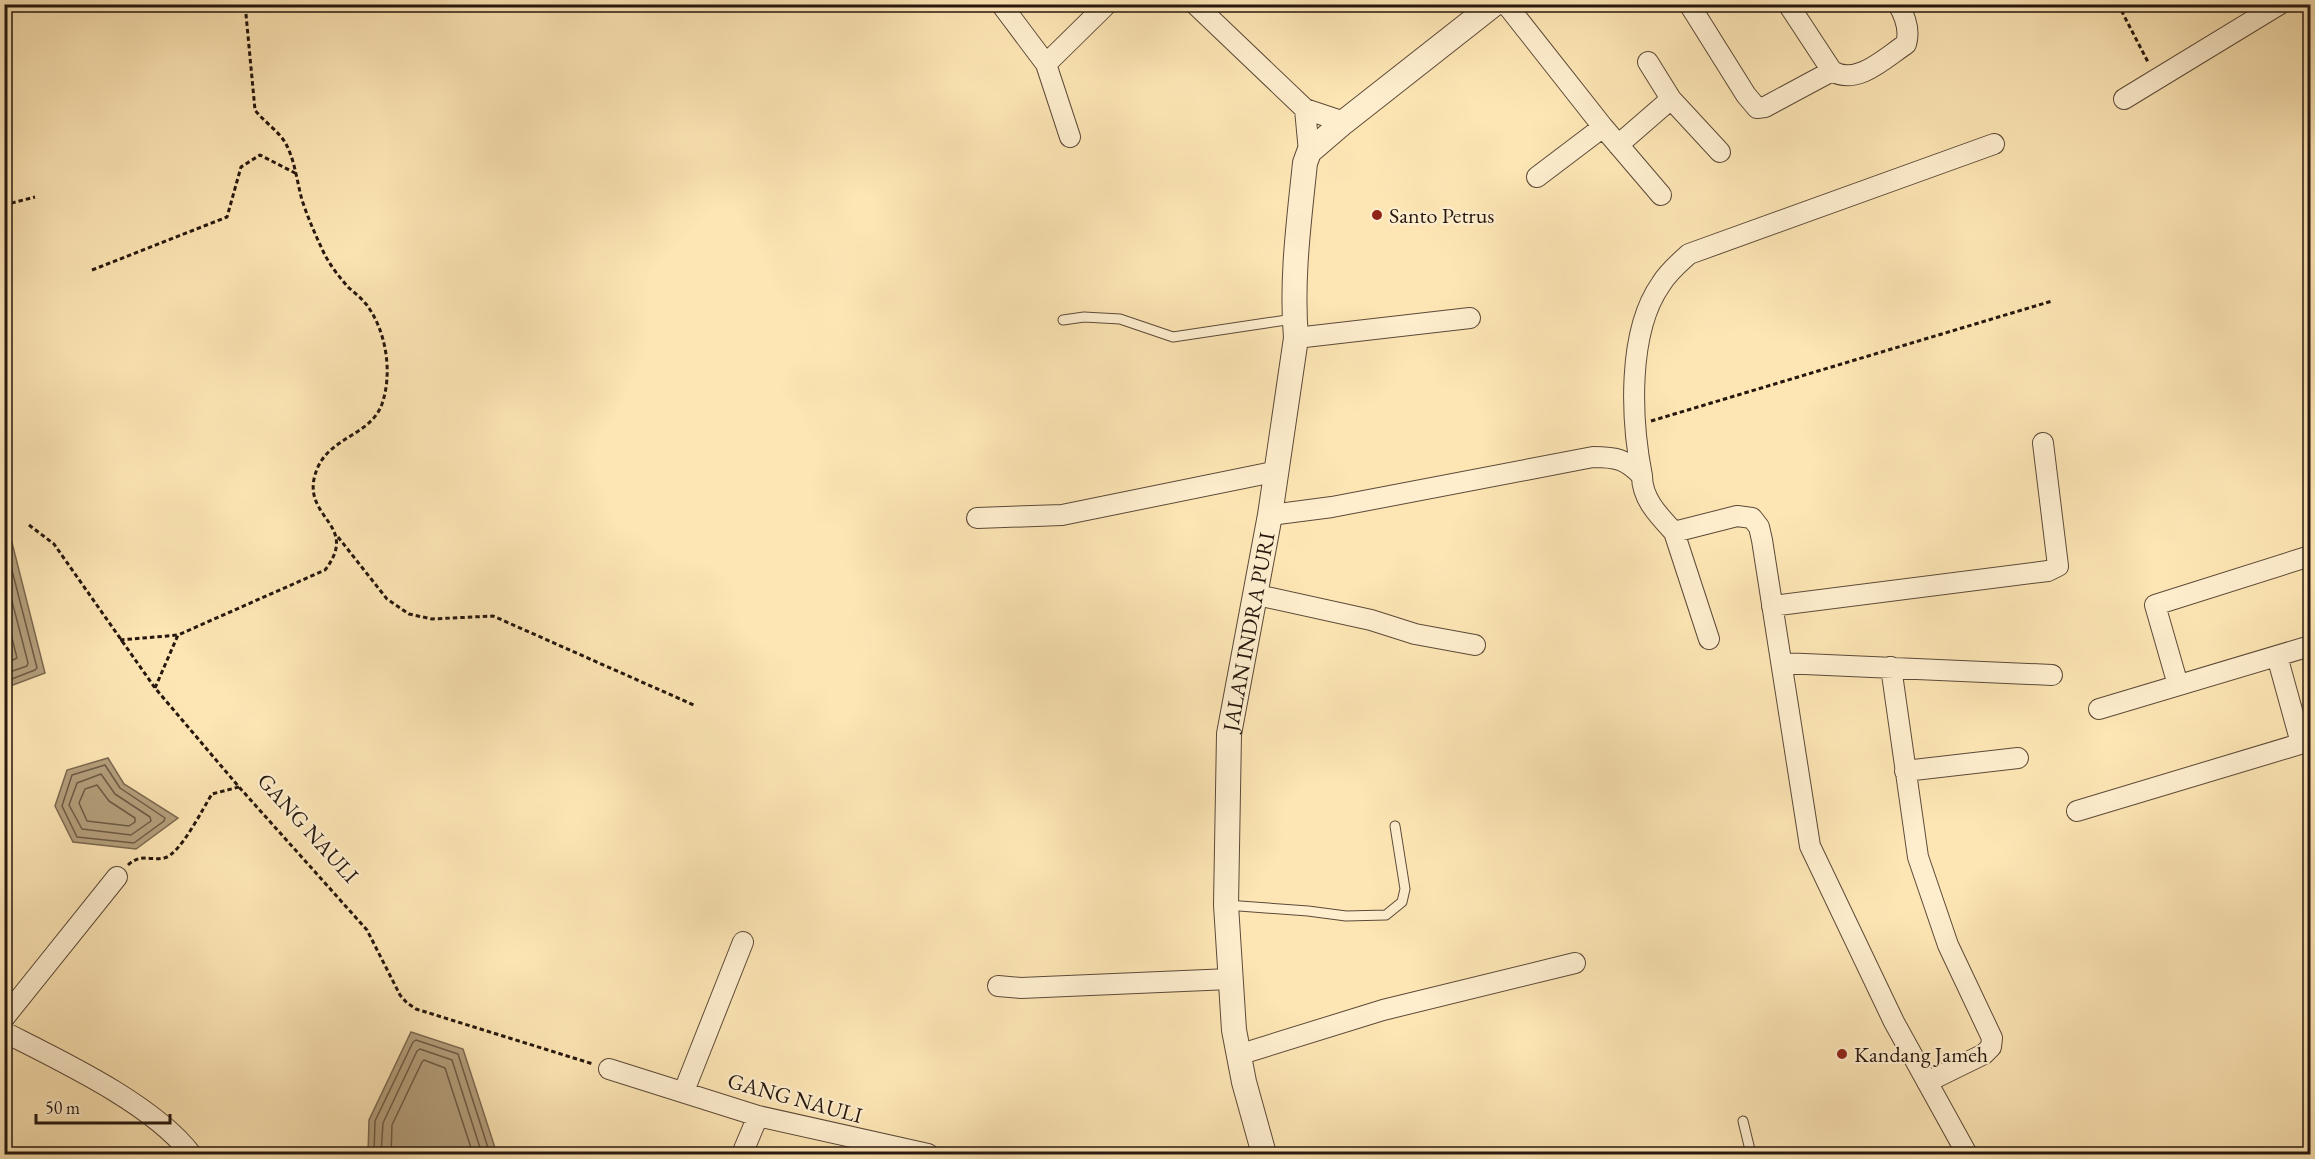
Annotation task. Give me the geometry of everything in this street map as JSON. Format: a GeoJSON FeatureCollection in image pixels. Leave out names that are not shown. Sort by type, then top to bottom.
{"type":"FeatureCollection","features":[{"type":"Feature","properties":{"kind":"street"},"geometry":{"type":"LineString","coordinates":[[1001,4],[1046,64],[1070,137]]}},
{"type":"Feature","properties":{"kind":"street"},"geometry":{"type":"LineString","coordinates":[[1046,64],[1107,4]]}},
{"type":"Feature","properties":{"kind":"street"},"geometry":{"type":"LineString","coordinates":[[1194,4],[1305,109],[1344,122]]}},
{"type":"Feature","properties":{"kind":"street"},"geometry":{"type":"LineString","coordinates":[[1309,152],[1494,4]]}},
{"type":"Feature","properties":{"kind":"street"},"geometry":{"type":"LineString","coordinates":[[1506,4],[1603,127],[1661,195]]}},
{"type":"Feature","properties":{"kind":"street"},"geometry":{"type":"LineString","coordinates":[[1689,4],[1746,95],[1757,108],[1765,107],[1832,71]]}},
{"type":"Feature","properties":{"kind":"street"},"geometry":{"type":"LineString","coordinates":[[1788,4],[1832,71],[1842,77],[1860,74],[1906,44],[1908,31],[1904,13],[1898,4]]}},
{"type":"Feature","properties":{"kind":"street"},"geometry":{"type":"LineString","coordinates":[[2124,99],[2280,4]]}},
{"type":"Feature","properties":{"kind":"street"},"geometry":{"type":"LineString","coordinates":[[1648,62],[1671,99],[1720,152]]}},
{"type":"Feature","properties":{"kind":"street"},"geometry":{"type":"LineString","coordinates":[[1618,145],[1671,99]]}},
{"type":"Feature","properties":{"kind":"street","name":"JALAN INDRA PURI"},"geometry":{"type":"LineString","coordinates":[[1264,1155],[1238,1055],[1234,1030],[1226,905],[1229,734],[1257,595],[1278,471],[1295,328],[1297,236],[1305,162],[1309,152],[1305,109]]}},
{"type":"Feature","properties":{"kind":"street"},"geometry":{"type":"LineString","coordinates":[[1536,177],[1603,127]]}},
{"type":"Feature","properties":{"kind":"street"},"geometry":{"type":"LineString","coordinates":[[1709,639],[1674,532],[1655,512],[1642,486],[1636,445],[1636,365],[1646,312],[1660,284],[1689,254],[1994,144]]}},
{"type":"Feature","properties":{"kind":"street"},"geometry":{"type":"LineString","coordinates":[[1295,328],[1470,318]]}},
{"type":"Feature","properties":{"kind":"street"},"geometry":{"type":"LineString","coordinates":[[1773,606],[2048,571],[2058,566],[2043,442]]}},
{"type":"Feature","properties":{"kind":"street"},"geometry":{"type":"LineString","coordinates":[[1270,515],[1332,507],[1593,457],[1610,457],[1629,462],[1642,476]]}},
{"type":"Feature","properties":{"kind":"street"},"geometry":{"type":"LineString","coordinates":[[977,518],[1062,515],[1278,471]]}},
{"type":"Feature","properties":{"kind":"street"},"geometry":{"type":"LineString","coordinates":[[1674,532],[1737,516],[1752,518],[1759,527],[1810,846],[1894,1022],[1967,1155]]}},
{"type":"Feature","properties":{"kind":"street"},"geometry":{"type":"LineString","coordinates":[[2178,686],[2155,605],[2310,556]]}},
{"type":"Feature","properties":{"kind":"street"},"geometry":{"type":"LineString","coordinates":[[1257,595],[1371,620],[1415,634],[1475,645]]}},
{"type":"Feature","properties":{"kind":"street"},"geometry":{"type":"LineString","coordinates":[[2099,709],[2310,646]]}},
{"type":"Feature","properties":{"kind":"street"},"geometry":{"type":"LineString","coordinates":[[2077,811],[2306,742],[2277,656]]}},
{"type":"Feature","properties":{"kind":"street"},"geometry":{"type":"LineString","coordinates":[[1782,663],[2052,675]]}},
{"type":"Feature","properties":{"kind":"street"},"geometry":{"type":"LineString","coordinates":[[1891,668],[1918,857],[1948,945],[1992,1038],[1991,1047],[1984,1054],[1927,1082]]}},
{"type":"Feature","properties":{"kind":"street"},"geometry":{"type":"LineString","coordinates":[[1905,771],[2018,758]]}},
{"type":"Feature","properties":{"kind":"street"},"geometry":{"type":"LineString","coordinates":[[4,1018],[117,877]]}},
{"type":"Feature","properties":{"kind":"street"},"geometry":{"type":"LineString","coordinates":[[684,1091],[743,942]]}},
{"type":"Feature","properties":{"kind":"street"},"geometry":{"type":"LineString","coordinates":[[1238,1055],[1383,1010],[1575,963]]}},
{"type":"Feature","properties":{"kind":"street"},"geometry":{"type":"LineString","coordinates":[[998,986],[1021,988],[1230,979]]}},
{"type":"Feature","properties":{"kind":"street"},"geometry":{"type":"LineString","coordinates":[[4,1032],[102,1085],[152,1116],[172,1132],[191,1155]]}},
{"type":"Feature","properties":{"kind":"street","name":"GANG NAULI"},"geometry":{"type":"LineString","coordinates":[[609,1069],[758,1116],[887,1151],[928,1155]]}},
{"type":"Feature","properties":{"kind":"street"},"geometry":{"type":"LineString","coordinates":[[742,1155],[758,1116]]}},
{"type":"Feature","properties":{"kind":"lane"},"geometry":{"type":"LineString","coordinates":[[1063,320],[1084,317],[1120,319],[1173,337],[1295,328]]}},
{"type":"Feature","properties":{"kind":"lane"},"geometry":{"type":"LineString","coordinates":[[1226,905],[1346,916],[1386,915],[1402,902],[1405,889],[1395,826]]}},
{"type":"Feature","properties":{"kind":"lane"},"geometry":{"type":"LineString","coordinates":[[1743,1121],[1751,1155]]}},
{"type":"Feature","properties":{"kind":"path"},"geometry":{"type":"LineString","coordinates":[[245,4],[255,110],[285,141],[309,221],[324,254],[348,286],[365,302],[378,326],[387,364],[385,394],[380,407],[364,426],[328,451],[317,469],[313,487],[314,496],[337,536],[387,599],[409,614],[432,619],[493,616],[696,706]]}},
{"type":"Feature","properties":{"kind":"path"},"geometry":{"type":"LineString","coordinates":[[2118,4],[2158,80]]}},
{"type":"Feature","properties":{"kind":"path"},"geometry":{"type":"LineString","coordinates":[[92,270],[227,217],[241,167],[260,155],[295,173]]}},
{"type":"Feature","properties":{"kind":"path"},"geometry":{"type":"LineString","coordinates":[[4,205],[35,197]]}},
{"type":"Feature","properties":{"kind":"path"},"geometry":{"type":"LineString","coordinates":[[1635,426],[2052,302]]}},
{"type":"Feature","properties":{"kind":"path","name":"GANG NAULI"},"geometry":{"type":"LineString","coordinates":[[29,525],[54,544],[155,688],[239,788],[367,930],[400,995],[407,1003],[417,1009],[609,1069]]}},
{"type":"Feature","properties":{"kind":"path"},"geometry":{"type":"LineString","coordinates":[[120,640],[178,636],[325,570],[334,559],[337,536]]}},
{"type":"Feature","properties":{"kind":"path"},"geometry":{"type":"LineString","coordinates":[[155,688],[178,636]]}},
{"type":"Feature","properties":{"kind":"path"},"geometry":{"type":"LineString","coordinates":[[117,877],[132,862],[142,857],[165,858],[175,853],[212,794],[239,788]]}},
{"type":"Feature","properties":{"kind":"water"},"geometry":{"type":"Polygon","coordinates":[[[5,515],[45,673],[4,688],[5,515]]]}},
{"type":"Feature","properties":{"kind":"water"},"geometry":{"type":"Polygon","coordinates":[[[108,758],[124,784],[178,818],[136,849],[73,842],[55,806],[67,770],[108,758]]]}},
{"type":"Feature","properties":{"kind":"water"},"geometry":{"type":"Polygon","coordinates":[[[411,1032],[463,1049],[497,1154],[368,1154],[369,1120],[411,1032]]]}},
{"type":"Feature","properties":{"kind":"place","name":"Santo Petrus"},"geometry":{"type":"Point","coordinates":[1377,215]}},
{"type":"Feature","properties":{"kind":"place","name":"Kandang Jameh"},"geometry":{"type":"Point","coordinates":[1842,1054]}}]}
